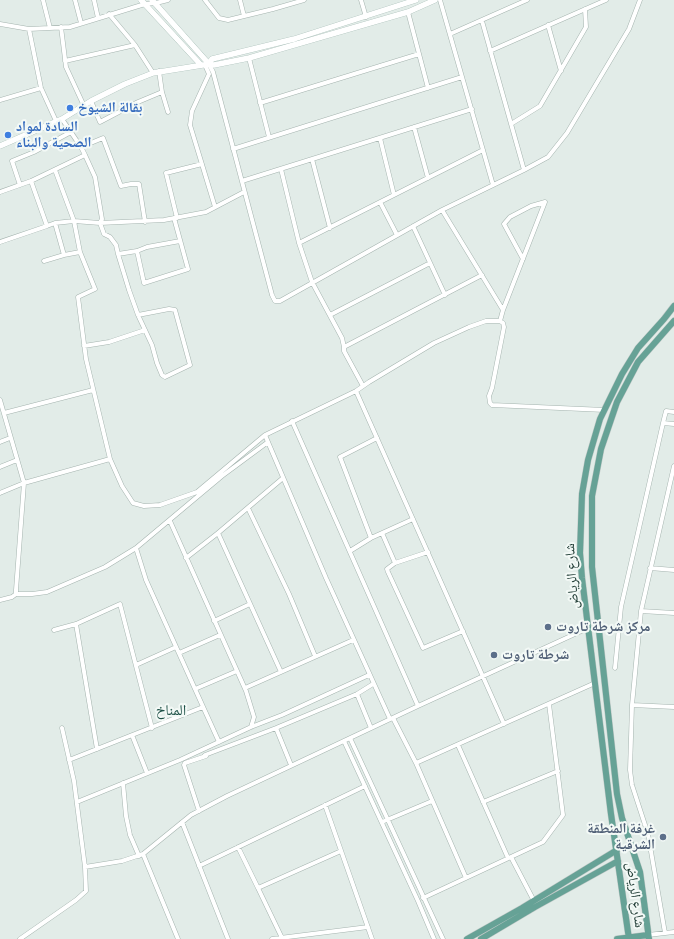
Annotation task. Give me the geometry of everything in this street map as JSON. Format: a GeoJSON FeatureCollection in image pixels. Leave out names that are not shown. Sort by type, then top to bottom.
{"type":"FeatureCollection","features":[{"type":"Feature","properties":{"kind":"main road","name":"شارع الرياض"},"geometry":{"type":"LineString","coordinates":[[629,938],[611,814],[580,553],[582,494],[588,460],[600,419],[622,374],[638,348],[674,306]]}},
{"type":"Feature","properties":{"kind":"main road","name":"شارع الرياض"},"geometry":{"type":"LineString","coordinates":[[649,937],[640,872],[622,818],[617,794],[592,567],[592,496],[601,450],[617,402],[638,362],[674,321]]}},
{"type":"Feature","properties":{"kind":"main road"},"geometry":{"type":"LineString","coordinates":[[467,939],[534,901],[617,850]]}},
{"type":"Feature","properties":{"kind":"main road"},"geometry":{"type":"LineString","coordinates":[[482,939],[535,907],[618,861]]}},
{"type":"Feature","properties":{"kind":"main road"},"geometry":{"type":"LineString","coordinates":[[617,939],[649,937]]}},
{"type":"Feature","properties":{"kind":"street"},"geometry":{"type":"LineString","coordinates":[[43,0],[50,28]]}},
{"type":"Feature","properties":{"kind":"street"},"geometry":{"type":"LineString","coordinates":[[75,0],[81,23]]}},
{"type":"Feature","properties":{"kind":"street"},"geometry":{"type":"LineString","coordinates":[[94,0],[98,18]]}},
{"type":"Feature","properties":{"kind":"street"},"geometry":{"type":"LineString","coordinates":[[0,24],[29,29],[70,27],[143,2],[168,0]]}},
{"type":"Feature","properties":{"kind":"street"},"geometry":{"type":"LineString","coordinates":[[205,0],[219,18],[228,20],[304,0]]}},
{"type":"Feature","properties":{"kind":"street"},"geometry":{"type":"LineString","coordinates":[[240,0],[244,16]]}},
{"type":"Feature","properties":{"kind":"street"},"geometry":{"type":"LineString","coordinates":[[361,0],[366,16]]}},
{"type":"Feature","properties":{"kind":"street"},"geometry":{"type":"LineString","coordinates":[[397,0],[399,6]]}},
{"type":"Feature","properties":{"kind":"street"},"geometry":{"type":"LineString","coordinates":[[205,65],[212,59],[294,39],[416,0]]}},
{"type":"Feature","properties":{"kind":"street"},"geometry":{"type":"LineString","coordinates":[[0,146],[62,119],[125,84],[156,72],[214,65],[249,58],[408,12],[435,0]]}},
{"type":"Feature","properties":{"kind":"street"},"geometry":{"type":"LineString","coordinates":[[440,0],[493,185]]}},
{"type":"Feature","properties":{"kind":"street"},"geometry":{"type":"LineString","coordinates":[[450,34],[527,0]]}},
{"type":"Feature","properties":{"kind":"street"},"geometry":{"type":"LineString","coordinates":[[490,51],[606,0]]}},
{"type":"Feature","properties":{"kind":"street"},"geometry":{"type":"LineString","coordinates":[[143,2],[213,72],[272,295],[276,301],[280,301],[442,210],[548,157],[567,133],[629,29],[640,0]]}},
{"type":"Feature","properties":{"kind":"street"},"geometry":{"type":"LineString","coordinates":[[154,2],[205,65],[209,74],[192,112],[190,125],[214,208]]}},
{"type":"Feature","properties":{"kind":"street"},"geometry":{"type":"LineString","coordinates":[[511,124],[540,106],[586,27],[585,9]]}},
{"type":"Feature","properties":{"kind":"street"},"geometry":{"type":"LineString","coordinates":[[408,12],[428,88]]}},
{"type":"Feature","properties":{"kind":"street"},"geometry":{"type":"LineString","coordinates":[[109,14],[156,72],[168,112]]}},
{"type":"Feature","properties":{"kind":"street"},"geometry":{"type":"LineString","coordinates":[[482,21],[524,170]]}},
{"type":"Feature","properties":{"kind":"street"},"geometry":{"type":"LineString","coordinates":[[548,25],[561,70]]}},
{"type":"Feature","properties":{"kind":"street"},"geometry":{"type":"LineString","coordinates":[[61,27],[66,67],[84,106]]}},
{"type":"Feature","properties":{"kind":"street"},"geometry":{"type":"LineString","coordinates":[[29,29],[41,88],[56,121]]}},
{"type":"Feature","properties":{"kind":"street"},"geometry":{"type":"LineString","coordinates":[[65,61],[135,45]]}},
{"type":"Feature","properties":{"kind":"street"},"geometry":{"type":"LineString","coordinates":[[260,103],[419,54]]}},
{"type":"Feature","properties":{"kind":"street"},"geometry":{"type":"LineString","coordinates":[[249,58],[269,138]]}},
{"type":"Feature","properties":{"kind":"street"},"geometry":{"type":"LineString","coordinates":[[233,149],[462,77]]}},
{"type":"Feature","properties":{"kind":"street"},"geometry":{"type":"LineString","coordinates":[[0,100],[41,88]]}},
{"type":"Feature","properties":{"kind":"street"},"geometry":{"type":"LineString","coordinates":[[92,101],[100,122],[138,102],[162,92]]}},
{"type":"Feature","properties":{"kind":"street"},"geometry":{"type":"LineString","coordinates":[[242,181],[472,109]]}},
{"type":"Feature","properties":{"kind":"street"},"geometry":{"type":"LineString","coordinates":[[62,119],[81,147],[95,177],[102,219],[100,223],[104,234],[110,237],[116,245],[129,290],[138,315],[162,375],[165,377],[190,365],[175,310],[169,309],[138,315]]}},
{"type":"Feature","properties":{"kind":"street"},"geometry":{"type":"LineString","coordinates":[[414,127],[428,178]]}},
{"type":"Feature","properties":{"kind":"street"},"geometry":{"type":"LineString","coordinates":[[20,185],[12,161],[34,152],[71,132]]}},
{"type":"Feature","properties":{"kind":"street"},"geometry":{"type":"LineString","coordinates":[[81,147],[103,138],[121,186],[139,184],[145,222]]}},
{"type":"Feature","properties":{"kind":"street"},"geometry":{"type":"LineString","coordinates":[[380,138],[394,195]]}},
{"type":"Feature","properties":{"kind":"street"},"geometry":{"type":"LineString","coordinates":[[299,243],[483,150]]}},
{"type":"Feature","properties":{"kind":"street"},"geometry":{"type":"LineString","coordinates":[[0,192],[31,181],[85,155]]}},
{"type":"Feature","properties":{"kind":"street"},"geometry":{"type":"LineString","coordinates":[[312,160],[330,228]]}},
{"type":"Feature","properties":{"kind":"street"},"geometry":{"type":"LineString","coordinates":[[137,251],[144,283],[188,269],[180,241],[166,173],[202,164]]}},
{"type":"Feature","properties":{"kind":"street"},"geometry":{"type":"LineString","coordinates":[[280,169],[299,243],[312,282],[342,338],[344,351],[363,386]]}},
{"type":"Feature","properties":{"kind":"street"},"geometry":{"type":"LineString","coordinates":[[55,170],[74,221],[80,252],[95,289],[78,297],[84,346],[93,390],[110,459],[122,486],[133,503],[144,506],[160,505],[197,492],[265,435],[356,391],[434,343],[486,321],[500,321]]}},
{"type":"Feature","properties":{"kind":"street"},"geometry":{"type":"LineString","coordinates":[[31,181],[47,226]]}},
{"type":"Feature","properties":{"kind":"street"},"geometry":{"type":"LineString","coordinates":[[0,242],[55,223],[74,221],[100,223],[145,222],[206,212],[244,192]]}},
{"type":"Feature","properties":{"kind":"street"},"geometry":{"type":"LineString","coordinates":[[380,202],[397,235]]}},
{"type":"Feature","properties":{"kind":"street"},"geometry":{"type":"LineString","coordinates":[[523,259],[504,224],[510,217],[531,206],[545,202],[523,259],[502,310],[500,321],[503,323],[504,327],[492,388],[489,396],[490,403],[492,405],[605,410]]}},
{"type":"Feature","properties":{"kind":"street"},"geometry":{"type":"LineString","coordinates":[[442,210],[502,310]]}},
{"type":"Feature","properties":{"kind":"street"},"geometry":{"type":"LineString","coordinates":[[55,223],[64,255]]}},
{"type":"Feature","properties":{"kind":"street"},"geometry":{"type":"LineString","coordinates":[[413,226],[445,295]]}},
{"type":"Feature","properties":{"kind":"street"},"geometry":{"type":"LineString","coordinates":[[118,254],[180,241]]}},
{"type":"Feature","properties":{"kind":"street"},"geometry":{"type":"LineString","coordinates":[[44,261],[80,252]]}},
{"type":"Feature","properties":{"kind":"street"},"geometry":{"type":"LineString","coordinates":[[330,315],[430,263]]}},
{"type":"Feature","properties":{"kind":"street"},"geometry":{"type":"LineString","coordinates":[[344,347],[482,275]]}},
{"type":"Feature","properties":{"kind":"street"},"geometry":{"type":"LineString","coordinates":[[84,346],[109,342],[145,330]]}},
{"type":"Feature","properties":{"kind":"street"},"geometry":{"type":"LineString","coordinates":[[4,413],[93,390]]}},
{"type":"Feature","properties":{"kind":"street"},"geometry":{"type":"LineString","coordinates":[[356,391],[504,724]]}},
{"type":"Feature","properties":{"kind":"street"},"geometry":{"type":"LineString","coordinates":[[0,400],[24,483],[16,594]]}},
{"type":"Feature","properties":{"kind":"street"},"geometry":{"type":"LineString","coordinates":[[615,668],[621,607],[663,423],[666,411],[674,412]]}},
{"type":"Feature","properties":{"kind":"street"},"geometry":{"type":"LineString","coordinates":[[292,421],[418,706]]}},
{"type":"Feature","properties":{"kind":"street"},"geometry":{"type":"LineString","coordinates":[[663,423],[674,424]]}},
{"type":"Feature","properties":{"kind":"street"},"geometry":{"type":"LineString","coordinates":[[265,435],[373,684],[416,763],[466,878]]}},
{"type":"Feature","properties":{"kind":"street"},"geometry":{"type":"LineString","coordinates":[[0,442],[10,438]]}},
{"type":"Feature","properties":{"kind":"street"},"geometry":{"type":"LineString","coordinates":[[371,538],[340,457],[377,438]]}},
{"type":"Feature","properties":{"kind":"street"},"geometry":{"type":"LineString","coordinates":[[0,600],[12,597],[16,594],[47,592],[105,567],[136,548],[222,476],[268,442]]}},
{"type":"Feature","properties":{"kind":"street"},"geometry":{"type":"LineString","coordinates":[[0,493],[24,483],[110,459]]}},
{"type":"Feature","properties":{"kind":"street"},"geometry":{"type":"LineString","coordinates":[[0,467],[17,460]]}},
{"type":"Feature","properties":{"kind":"street"},"geometry":{"type":"LineString","coordinates":[[665,933],[648,834],[643,814],[632,785],[630,770],[632,705],[641,611],[674,466]]}},
{"type":"Feature","properties":{"kind":"street"},"geometry":{"type":"LineString","coordinates":[[186,558],[283,478]]}},
{"type":"Feature","properties":{"kind":"street"},"geometry":{"type":"LineString","coordinates":[[248,508],[289,594],[315,656]]}},
{"type":"Feature","properties":{"kind":"street"},"geometry":{"type":"LineString","coordinates":[[350,551],[371,538],[413,519]]}},
{"type":"Feature","properties":{"kind":"street"},"geometry":{"type":"LineString","coordinates":[[170,520],[220,635],[245,688],[254,717],[251,727]]}},
{"type":"Feature","properties":{"kind":"street"},"geometry":{"type":"LineString","coordinates":[[218,533],[281,672]]}},
{"type":"Feature","properties":{"kind":"street"},"geometry":{"type":"LineString","coordinates":[[382,533],[395,563]]}},
{"type":"Feature","properties":{"kind":"street"},"geometry":{"type":"LineString","coordinates":[[136,548],[146,580],[219,742]]}},
{"type":"Feature","properties":{"kind":"street"},"geometry":{"type":"LineString","coordinates":[[428,552],[395,563],[387,569],[388,572],[423,648],[463,631]]}},
{"type":"Feature","properties":{"kind":"street"},"geometry":{"type":"LineString","coordinates":[[650,568],[674,570]]}},
{"type":"Feature","properties":{"kind":"street"},"geometry":{"type":"LineString","coordinates":[[54,630],[76,624],[120,604],[152,728]]}},
{"type":"Feature","properties":{"kind":"street"},"geometry":{"type":"LineString","coordinates":[[214,621],[250,604]]}},
{"type":"Feature","properties":{"kind":"street"},"geometry":{"type":"LineString","coordinates":[[641,611],[674,613]]}},
{"type":"Feature","properties":{"kind":"street"},"geometry":{"type":"LineString","coordinates":[[76,624],[97,749]]}},
{"type":"Feature","properties":{"kind":"street"},"geometry":{"type":"LineString","coordinates":[[85,867],[122,861],[141,855],[182,822],[227,796],[588,628]]}},
{"type":"Feature","properties":{"kind":"street"},"geometry":{"type":"LineString","coordinates":[[179,653],[220,635]]}},
{"type":"Feature","properties":{"kind":"street"},"geometry":{"type":"LineString","coordinates":[[245,688],[354,640]]}},
{"type":"Feature","properties":{"kind":"street"},"geometry":{"type":"LineString","coordinates":[[136,665],[176,648]]}},
{"type":"Feature","properties":{"kind":"street"},"geometry":{"type":"LineString","coordinates":[[195,689],[237,671]]}},
{"type":"Feature","properties":{"kind":"street"},"geometry":{"type":"LineString","coordinates":[[77,802],[180,760],[369,675]]}},
{"type":"Feature","properties":{"kind":"street"},"geometry":{"type":"LineString","coordinates":[[416,763],[595,683]]}},
{"type":"Feature","properties":{"kind":"street"},"geometry":{"type":"LineString","coordinates":[[199,811],[184,765],[185,763],[276,728],[357,694],[373,684]]}},
{"type":"Feature","properties":{"kind":"street"},"geometry":{"type":"LineString","coordinates":[[357,694],[371,728]]}},
{"type":"Feature","properties":{"kind":"street"},"geometry":{"type":"LineString","coordinates":[[423,898],[543,842],[563,815],[549,704]]}},
{"type":"Feature","properties":{"kind":"street"},"geometry":{"type":"LineString","coordinates":[[632,705],[674,707]]}},
{"type":"Feature","properties":{"kind":"street"},"geometry":{"type":"LineString","coordinates":[[69,760],[203,707]]}},
{"type":"Feature","properties":{"kind":"street"},"geometry":{"type":"LineString","coordinates":[[20,939],[76,900],[86,891],[85,867],[74,781],[62,728]]}},
{"type":"Feature","properties":{"kind":"street"},"geometry":{"type":"LineString","coordinates":[[276,728],[291,765]]}},
{"type":"Feature","properties":{"kind":"street"},"geometry":{"type":"LineString","coordinates":[[132,735],[148,773]]}},
{"type":"Feature","properties":{"kind":"street"},"geometry":{"type":"LineString","coordinates":[[350,738],[443,939]]}},
{"type":"Feature","properties":{"kind":"street"},"geometry":{"type":"LineString","coordinates":[[344,741],[434,939]]}},
{"type":"Feature","properties":{"kind":"street"},"geometry":{"type":"LineString","coordinates":[[458,744],[509,857],[534,901]]}},
{"type":"Feature","properties":{"kind":"street"},"geometry":{"type":"LineString","coordinates":[[483,802],[558,771]]}},
{"type":"Feature","properties":{"kind":"street"},"geometry":{"type":"LineString","coordinates":[[122,783],[130,834],[141,855],[178,939]]}},
{"type":"Feature","properties":{"kind":"street"},"geometry":{"type":"LineString","coordinates":[[198,866],[365,786]]}},
{"type":"Feature","properties":{"kind":"street"},"geometry":{"type":"LineString","coordinates":[[382,822],[432,801]]}},
{"type":"Feature","properties":{"kind":"street"},"geometry":{"type":"LineString","coordinates":[[325,805],[372,939]]}},
{"type":"Feature","properties":{"kind":"street"},"geometry":{"type":"LineString","coordinates":[[182,822],[198,866],[228,939]]}},
{"type":"Feature","properties":{"kind":"street"},"geometry":{"type":"LineString","coordinates":[[238,847],[282,938]]}},
{"type":"Feature","properties":{"kind":"street"},"geometry":{"type":"LineString","coordinates":[[258,888],[341,851]]}},
{"type":"Feature","properties":{"kind":"street"},"geometry":{"type":"LineString","coordinates":[[272,939],[368,927]]}},
{"type":"Feature","properties":{"kind":"street"},"geometry":{"type":"LineString","coordinates":[[649,937],[674,932]]}},
{"type":"Feature","properties":{"kind":"place","name":"بقالة الشيوخ"},"geometry":{"type":"Point","coordinates":[70,108]}},
{"type":"Feature","properties":{"kind":"place","name":"السادة لمواد الصحية والبناء"},"geometry":{"type":"Point","coordinates":[8,135]}},
{"type":"Feature","properties":{"kind":"place","name":"مركز شرطة تاروت"},"geometry":{"type":"Point","coordinates":[548,627]}},
{"type":"Feature","properties":{"kind":"place","name":"شرطة تاروت"},"geometry":{"type":"Point","coordinates":[494,655]}},
{"type":"Feature","properties":{"kind":"place","name":"غرفة المنطقة الشرقية"},"geometry":{"type":"Point","coordinates":[663,837]}},
{"type":"Feature","properties":{"kind":"district","name":"المناخ"},"geometry":{"type":"Point","coordinates":[171,711]}}]}
